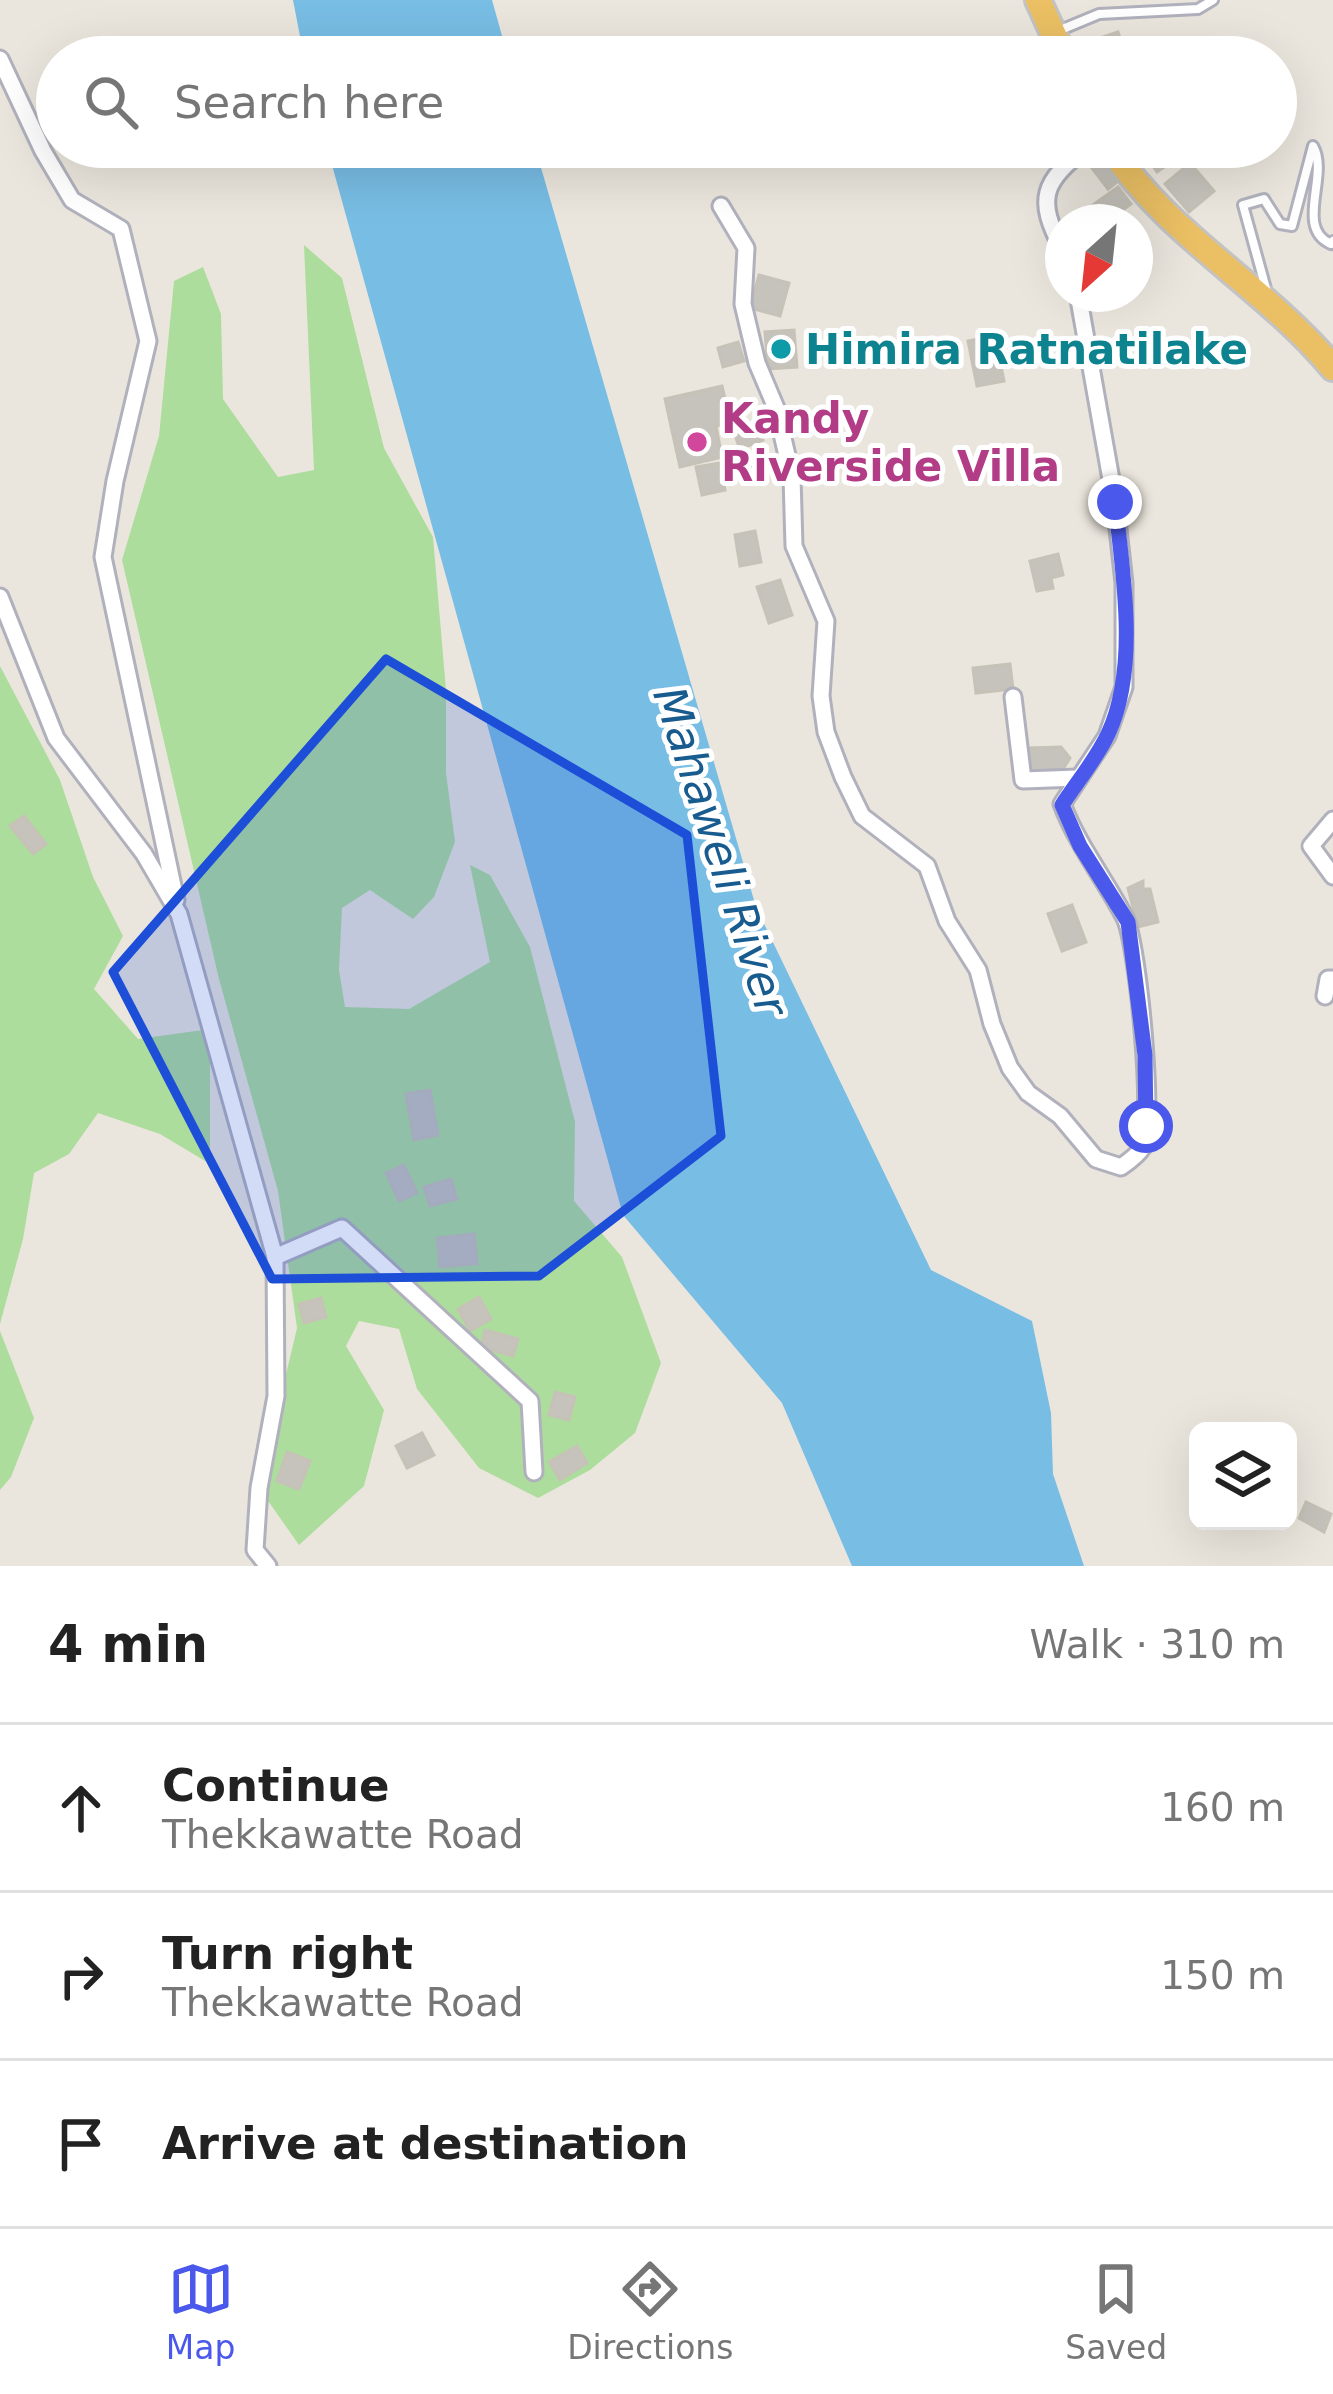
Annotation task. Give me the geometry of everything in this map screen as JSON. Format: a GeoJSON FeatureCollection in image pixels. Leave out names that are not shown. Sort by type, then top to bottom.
{"type":"FeatureCollection","features":[{"type":"Feature","properties":{"kind":"highway"},"geometry":{"type":"LineString","coordinates":[[1037,0],[1054,36]]}},
{"type":"Feature","properties":{"kind":"highway"},"geometry":{"type":"LineString","coordinates":[[1128,168],[1174,221],[1269,302],[1333,368]]}},
{"type":"Feature","properties":{"kind":"street"},"geometry":{"type":"LineString","coordinates":[[0,59],[36,134]]}},
{"type":"Feature","properties":{"kind":"street"},"geometry":{"type":"LineString","coordinates":[[54,168],[72,200],[121,229],[148,341],[115,481],[103,557],[179,914],[274,1257],[277,1396],[259,1488],[255,1550],[268,1566]]}},
{"type":"Feature","properties":{"kind":"street"},"geometry":{"type":"LineString","coordinates":[[1047,204],[1045,192],[1061,168]]}},
{"type":"Feature","properties":{"kind":"street"},"geometry":{"type":"LineString","coordinates":[[722,206],[746,248],[742,304],[757,363],[776,408],[792,478],[794,546],[826,621],[820,696],[826,731],[843,777],[862,816],[927,866],[947,921],[978,970],[1010,1068],[1028,1093],[1078,1133],[1096,1159],[1121,1167],[1141,1150],[1146,1126],[1145,1055],[1128,922],[1080,846],[1062,805],[1108,736],[1124,687],[1124,583],[1115,502],[1081,312]]}},
{"type":"Feature","properties":{"kind":"street"},"geometry":{"type":"LineString","coordinates":[[0,597],[56,739],[145,854],[179,914]]}},
{"type":"Feature","properties":{"kind":"street"},"geometry":{"type":"LineString","coordinates":[[1013,697],[1023,780],[1078,778]]}},
{"type":"Feature","properties":{"kind":"street"},"geometry":{"type":"LineString","coordinates":[[1333,820],[1311,846],[1333,876]]}},
{"type":"Feature","properties":{"kind":"street"},"geometry":{"type":"LineString","coordinates":[[274,1257],[341,1228],[530,1401],[534,1472]]}},
{"type":"Feature","properties":{"kind":"lane"},"geometry":{"type":"LineString","coordinates":[[1053,33],[1099,14],[1198,9],[1213,0]]}},
{"type":"Feature","properties":{"kind":"lane"},"geometry":{"type":"LineString","coordinates":[[1269,302],[1243,205],[1264,199],[1280,224],[1292,226],[1313,146],[1320,172],[1313,224],[1321,240],[1333,241]]}},
{"type":"Feature","properties":{"kind":"highlighted area"},"geometry":{"type":"Polygon","coordinates":[[[386,659],[687,835],[721,1136],[539,1276],[272,1279],[113,972],[386,659]]]}},
{"type":"Feature","properties":{"kind":"green space"},"geometry":{"type":"Polygon","coordinates":[[[304,245],[342,278],[384,448],[433,537],[446,690],[446,773],[455,842],[434,897],[413,919],[370,890],[342,908],[339,970],[345,1007],[409,1009],[490,962],[470,865],[490,875],[530,947],[575,1122],[574,1201],[622,1257],[661,1363],[635,1433],[590,1470],[538,1498],[479,1468],[417,1389],[399,1329],[359,1321],[346,1346],[384,1410],[364,1486],[299,1545],[259,1488],[297,1328],[278,1191],[219,979],[122,560],[159,436],[174,281],[203,267],[221,314],[223,399],[278,477],[314,470],[304,245]]]}},
{"type":"Feature","properties":{"kind":"green space"},"geometry":{"type":"Polygon","coordinates":[[[0,666],[60,780],[93,877],[123,936],[94,989],[138,1039],[210,1029],[210,1164],[160,1134],[98,1113],[69,1154],[34,1173],[23,1239],[0,1324],[0,666]]]}},
{"type":"Feature","properties":{"kind":"green space"},"geometry":{"type":"Polygon","coordinates":[[[0,1331],[34,1418],[11,1477],[0,1490],[0,1331]]]}},
{"type":"Feature","properties":{"kind":"water"},"geometry":{"type":"Polygon","coordinates":[[[293,0],[492,0],[502,36],[300,36],[293,0]]]}},
{"type":"Feature","properties":{"kind":"water","name":"Mahaweli River"},"geometry":{"type":"Polygon","coordinates":[[[333,168],[541,168],[756,907],[931,1270],[1032,1321],[1051,1413],[1053,1474],[1084,1566],[852,1566],[782,1403],[623,1215],[333,168]]]}},
{"type":"Feature","properties":{"kind":"building"},"geometry":{"type":"Polygon","coordinates":[[[1092,168],[1116,168],[1123,177],[1108,189],[1092,168]]]}},
{"type":"Feature","properties":{"kind":"building"},"geometry":{"type":"Polygon","coordinates":[[[1184,168],[1194,168],[1214,191],[1189,212],[1165,184],[1184,168]]]}},
{"type":"Feature","properties":{"kind":"building"},"geometry":{"type":"Polygon","coordinates":[[[1118,187],[1131,204],[1094,204],[1118,187]]]}},
{"type":"Feature","properties":{"kind":"building"},"geometry":{"type":"Polygon","coordinates":[[[759,275],[789,283],[780,316],[750,308],[759,275]]]}},
{"type":"Feature","properties":{"kind":"building","name":"Himira Ratnatilake"},"geometry":{"type":"Polygon","coordinates":[[[794,330],[797,367],[768,369],[765,332],[794,330]]]}},
{"type":"Feature","properties":{"kind":"building"},"geometry":{"type":"Polygon","coordinates":[[[995,336],[1004,381],[977,386],[968,341],[995,336]]]}},
{"type":"Feature","properties":{"kind":"building"},"geometry":{"type":"Polygon","coordinates":[[[738,342],[744,361],[723,367],[718,348],[738,342]]]}},
{"type":"Feature","properties":{"kind":"building","name":"Kandy Riverside Villa"},"geometry":{"type":"Polygon","coordinates":[[[722,386],[731,423],[716,426],[722,457],[680,467],[665,399],[722,386]]]}},
{"type":"Feature","properties":{"kind":"building"},"geometry":{"type":"Polygon","coordinates":[[[756,421],[763,440],[740,449],[733,430],[756,421]]]}},
{"type":"Feature","properties":{"kind":"building"},"geometry":{"type":"Polygon","coordinates":[[[764,455],[766,475],[741,477],[739,457],[764,455]]]}},
{"type":"Feature","properties":{"kind":"building"},"geometry":{"type":"Polygon","coordinates":[[[720,463],[725,490],[702,495],[696,467],[720,463]]]}},
{"type":"Feature","properties":{"kind":"building"},"geometry":{"type":"Polygon","coordinates":[[[755,531],[761,562],[740,566],[735,535],[755,531]]]}},
{"type":"Feature","properties":{"kind":"building"},"geometry":{"type":"Polygon","coordinates":[[[1058,554],[1063,575],[1051,578],[1053,588],[1037,591],[1030,561],[1058,554]]]}},
{"type":"Feature","properties":{"kind":"building"},"geometry":{"type":"Polygon","coordinates":[[[780,580],[792,615],[769,623],[757,587],[780,580]]]}},
{"type":"Feature","properties":{"kind":"building"},"geometry":{"type":"Polygon","coordinates":[[[1010,664],[1013,689],[976,693],[973,668],[1010,664]]]}},
{"type":"Feature","properties":{"kind":"building"},"geometry":{"type":"Polygon","coordinates":[[[1061,747],[1070,758],[1061,772],[1029,773],[1028,748],[1061,747]]]}},
{"type":"Feature","properties":{"kind":"building"},"geometry":{"type":"Polygon","coordinates":[[[24,816],[46,844],[33,854],[10,826],[24,816]]]}},
{"type":"Feature","properties":{"kind":"building"},"geometry":{"type":"Polygon","coordinates":[[[1143,881],[1143,889],[1150,889],[1158,922],[1138,927],[1128,888],[1143,881]]]}},
{"type":"Feature","properties":{"kind":"building"},"geometry":{"type":"Polygon","coordinates":[[[1072,905],[1086,942],[1062,951],[1048,914],[1072,905]]]}},
{"type":"Feature","properties":{"kind":"building"},"geometry":{"type":"Polygon","coordinates":[[[430,1090],[438,1135],[414,1140],[406,1094],[430,1090]]]}},
{"type":"Feature","properties":{"kind":"building"},"geometry":{"type":"Polygon","coordinates":[[[404,1165],[417,1193],[399,1201],[386,1173],[404,1165]]]}},
{"type":"Feature","properties":{"kind":"building"},"geometry":{"type":"Polygon","coordinates":[[[451,1179],[457,1199],[430,1206],[424,1187],[451,1179]]]}},
{"type":"Feature","properties":{"kind":"building"},"geometry":{"type":"Polygon","coordinates":[[[474,1234],[477,1264],[440,1267],[437,1238],[474,1234]]]}},
{"type":"Feature","properties":{"kind":"building"},"geometry":{"type":"Polygon","coordinates":[[[479,1297],[491,1319],[470,1331],[458,1309],[479,1297]]]}},
{"type":"Feature","properties":{"kind":"building"},"geometry":{"type":"Polygon","coordinates":[[[321,1298],[326,1317],[304,1323],[299,1304],[321,1298]]]}},
{"type":"Feature","properties":{"kind":"building"},"geometry":{"type":"Polygon","coordinates":[[[485,1330],[518,1339],[513,1356],[481,1347],[485,1330]]]}},
{"type":"Feature","properties":{"kind":"building"},"geometry":{"type":"Polygon","coordinates":[[[555,1392],[575,1397],[569,1420],[549,1415],[555,1392]]]}},
{"type":"Feature","properties":{"kind":"building"},"geometry":{"type":"Polygon","coordinates":[[[422,1433],[434,1455],[407,1468],[396,1446],[422,1433]]]}},
{"type":"Feature","properties":{"kind":"building"},"geometry":{"type":"Polygon","coordinates":[[[577,1446],[587,1463],[560,1480],[549,1462],[577,1446]]]}},
{"type":"Feature","properties":{"kind":"building"},"geometry":{"type":"Polygon","coordinates":[[[287,1452],[310,1461],[299,1489],[277,1481],[287,1452]]]}},
{"type":"Feature","properties":{"kind":"building"},"geometry":{"type":"Polygon","coordinates":[[[1306,1502],[1331,1514],[1324,1532],[1299,1518],[1306,1502]]]}},
{"type":"Feature","properties":{"kind":"place","name":"Himira Ratnatilake"},"geometry":{"type":"Point","coordinates":[781,349]}},
{"type":"Feature","properties":{"kind":"place","name":"Kandy Riverside Villa"},"geometry":{"type":"Point","coordinates":[697,442]}},
{"type":"Feature","properties":{"kind":"route"},"geometry":{"type":"LineString","coordinates":[[1115,502],[1124,583],[1124,687],[1108,736],[1062,805],[1080,846],[1128,922],[1145,1055],[1146,1126]]}}]}
